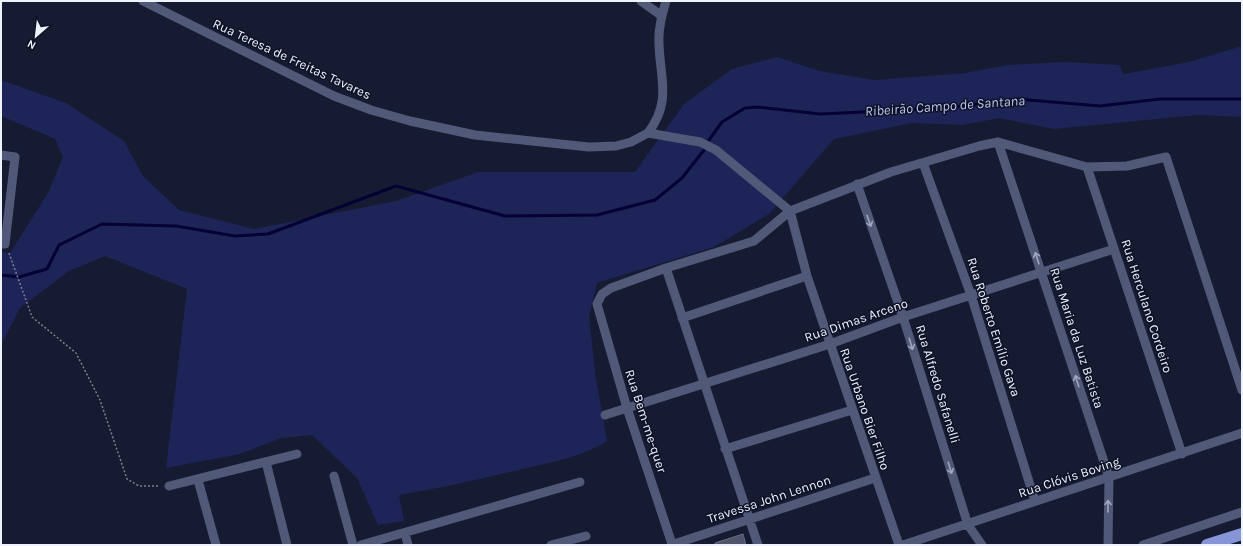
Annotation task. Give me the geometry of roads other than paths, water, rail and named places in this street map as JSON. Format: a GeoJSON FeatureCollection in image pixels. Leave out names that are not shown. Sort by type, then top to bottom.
{"type":"FeatureCollection","features":[{"type":"Feature","properties":{"kind":"main road"},"geometry":{"type":"LineString","coordinates":[[1207,545],[1241,536]]}},
{"type":"Feature","properties":{"kind":"street","name":"Rua Teresa de Freitas Tavares"},"geometry":{"type":"LineString","coordinates":[[143,1],[334,96],[371,110],[410,121],[475,135],[589,147],[616,146],[630,142],[648,133]]}},
{"type":"Feature","properties":{"kind":"street"},"geometry":{"type":"LineString","coordinates":[[641,1],[662,16]]}},
{"type":"Feature","properties":{"kind":"street"},"geometry":{"type":"LineString","coordinates":[[666,1],[662,16],[659,44],[663,94],[662,106],[660,115],[648,133],[686,139],[710,145],[790,210]]}},
{"type":"Feature","properties":{"kind":"street"},"geometry":{"type":"LineString","coordinates":[[758,545],[748,520],[666,268],[754,241],[790,210],[856,184],[978,146],[998,142],[1087,167],[1127,166],[1166,157],[1242,390]]}},
{"type":"Feature","properties":{"kind":"street","name":"Rua Maria da Luz Batista"},"geometry":{"type":"LineString","coordinates":[[998,142],[1109,477],[1108,545]]}},
{"type":"Feature","properties":{"kind":"street"},"geometry":{"type":"LineString","coordinates":[[1,155],[15,157],[3,244]]}},
{"type":"Feature","properties":{"kind":"street","name":"Rua Roberto Emílio Gava"},"geometry":{"type":"LineString","coordinates":[[922,163],[971,295],[1035,500]]}},
{"type":"Feature","properties":{"kind":"street","name":"Rua Herculano Cordeiro"},"geometry":{"type":"LineString","coordinates":[[1087,167],[1182,454]]}},
{"type":"Feature","properties":{"kind":"street","name":"Rua Alfredo Safanelli"},"geometry":{"type":"LineString","coordinates":[[856,184],[903,317],[968,525],[982,545]]}},
{"type":"Feature","properties":{"kind":"street","name":"Rua Urbano Bier Filho"},"geometry":{"type":"LineString","coordinates":[[790,210],[807,276],[899,545]]}},
{"type":"Feature","properties":{"kind":"street","name":"Rua Dimas Arceno"},"geometry":{"type":"LineString","coordinates":[[605,415],[830,344],[903,317],[1114,249]]}},
{"type":"Feature","properties":{"kind":"street","name":"Rua Bem-me-quer"},"geometry":{"type":"LineString","coordinates":[[666,268],[611,288],[602,294],[597,304],[627,408],[672,545]]}},
{"type":"Feature","properties":{"kind":"street"},"geometry":{"type":"LineString","coordinates":[[682,318],[807,276]]}},
{"type":"Feature","properties":{"kind":"street"},"geometry":{"type":"LineString","coordinates":[[725,449],[852,410]]}},
{"type":"Feature","properties":{"kind":"street","name":"Rua Clóvis Boving"},"geometry":{"type":"LineString","coordinates":[[904,545],[968,525],[1035,500],[1242,434]]}},
{"type":"Feature","properties":{"kind":"street"},"geometry":{"type":"LineString","coordinates":[[169,486],[198,480],[297,454]]}},
{"type":"Feature","properties":{"kind":"street"},"geometry":{"type":"LineString","coordinates":[[266,462],[287,545]]}},
{"type":"Feature","properties":{"kind":"street"},"geometry":{"type":"LineString","coordinates":[[334,476],[353,545]]}},
{"type":"Feature","properties":{"kind":"street","name":"Travessa John Lennon"},"geometry":{"type":"LineString","coordinates":[[672,545],[875,478]]}},
{"type":"Feature","properties":{"kind":"street"},"geometry":{"type":"LineString","coordinates":[[198,480],[216,545]]}},
{"type":"Feature","properties":{"kind":"street"},"geometry":{"type":"LineString","coordinates":[[361,545],[580,482]]}},
{"type":"Feature","properties":{"kind":"street"},"geometry":{"type":"LineString","coordinates":[[1143,545],[1242,512]]}},
{"type":"Feature","properties":{"kind":"street"},"geometry":{"type":"LineString","coordinates":[[405,533],[408,545]]}},
{"type":"Feature","properties":{"kind":"street"},"geometry":{"type":"LineString","coordinates":[[551,545],[586,536]]}},
{"type":"Feature","properties":{"kind":"waterway","name":"Ribeirão Campo de Santana"},"geometry":{"type":"LineString","coordinates":[[709,140],[722,122],[745,108],[757,107],[820,114],[948,108],[1017,99],[1100,106],[1160,99],[1242,99]]}},
{"type":"Feature","properties":{"kind":"waterway","name":"Ribeirão Campo de Santana"},"geometry":{"type":"LineString","coordinates":[[1,275],[19,277],[47,269],[59,245],[102,224],[176,226],[235,236],[268,234],[396,186],[505,216],[597,215],[655,200],[682,178],[704,150]]}}]}
